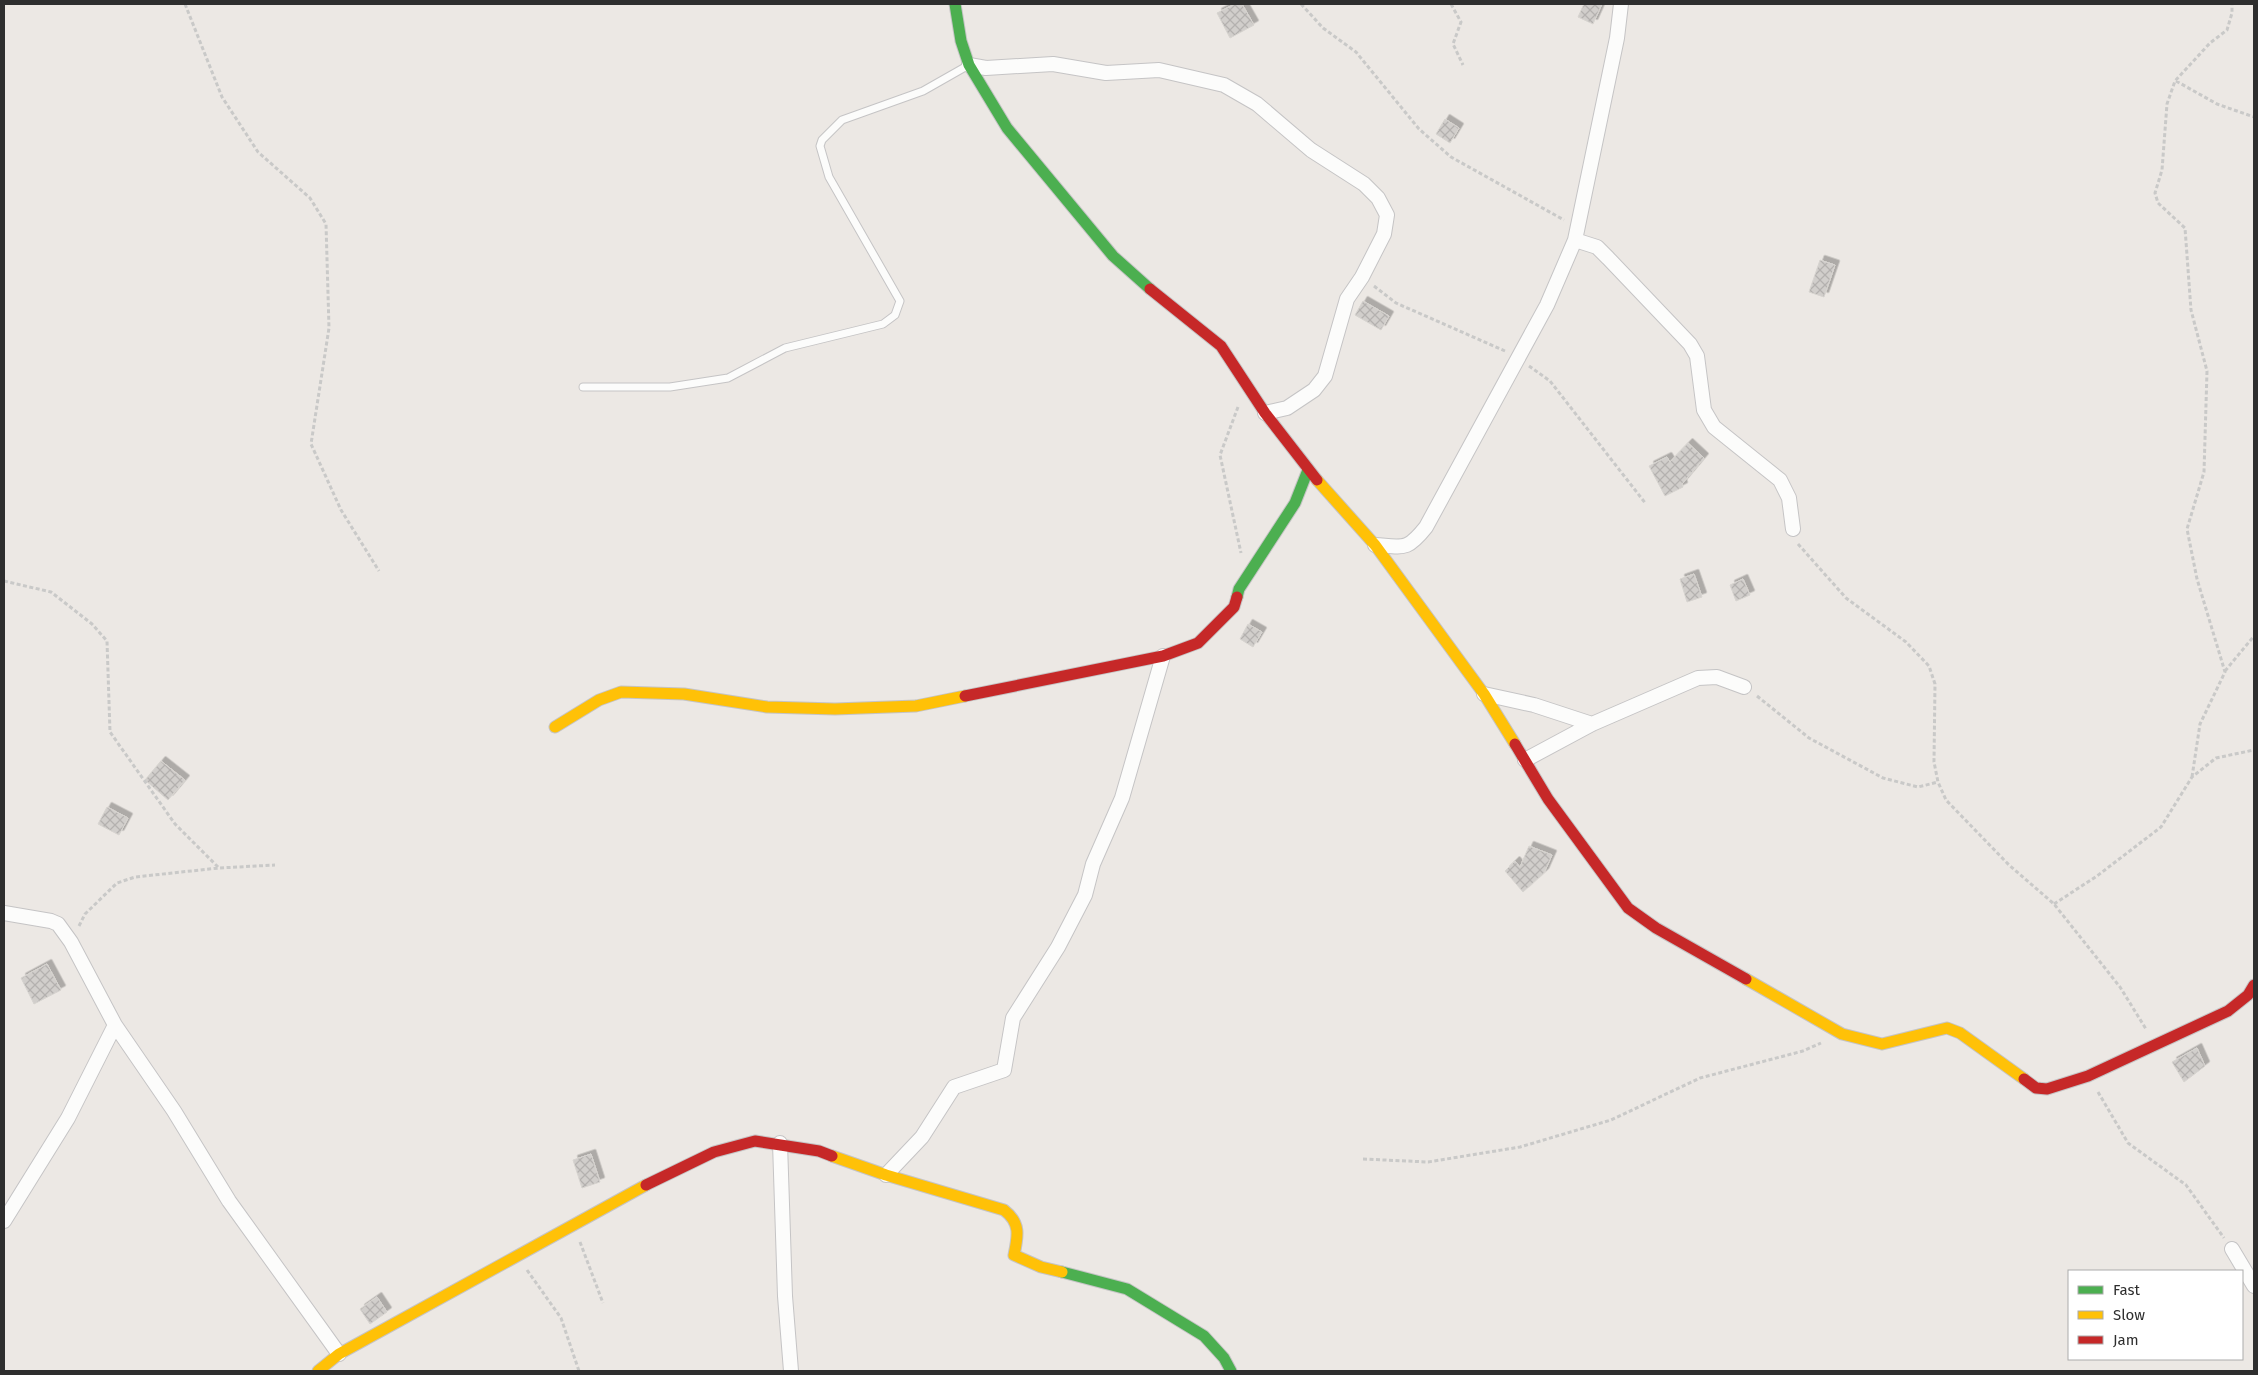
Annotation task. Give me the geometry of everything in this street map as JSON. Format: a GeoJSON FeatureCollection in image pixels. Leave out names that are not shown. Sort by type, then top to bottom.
{"type":"FeatureCollection","features":[{"type":"Feature","properties":{"kind":"street"},"geometry":{"type":"LineString","coordinates":[[955,4],[961,41],[969,65],[1007,128],[1113,256],[1163,301],[1221,346],[1265,414],[1308,470],[1375,545],[1484,694],[1548,799],[1628,908],[1656,928],[1842,1034],[1882,1044],[1947,1028],[1960,1033],[2036,1088],[2047,1089],[2088,1076],[2228,1011],[2248,995],[2254,985]]}},
{"type":"Feature","properties":{"kind":"street"},"geometry":{"type":"LineString","coordinates":[[1375,545],[1404,547],[1414,542],[1426,527],[1547,305],[1576,234],[1617,38],[1620,4]]}},
{"type":"Feature","properties":{"kind":"street"},"geometry":{"type":"LineString","coordinates":[[969,65],[986,68],[1053,64],[1106,73],[1159,70],[1224,85],[1257,104],[1311,150],[1364,184],[1378,198],[1387,216],[1384,234],[1362,277],[1347,299],[1325,376],[1314,390],[1287,408],[1265,414]]}},
{"type":"Feature","properties":{"kind":"street"},"geometry":{"type":"LineString","coordinates":[[1576,234],[1608,258],[1690,344],[1697,356],[1704,410],[1714,427],[1780,480],[1789,498],[1794,529]]}},
{"type":"Feature","properties":{"kind":"street"},"geometry":{"type":"LineString","coordinates":[[555,727],[599,700],[621,692],[684,694],[767,707],[835,709],[916,706],[1163,656],[1198,643],[1234,607],[1239,589],[1294,503],[1308,470]]}},
{"type":"Feature","properties":{"kind":"street"},"geometry":{"type":"LineString","coordinates":[[886,1175],[922,1137],[954,1087],[1004,1070],[1013,1018],[1058,947],[1085,895],[1093,864],[1122,798],[1163,656]]}},
{"type":"Feature","properties":{"kind":"street"},"geometry":{"type":"LineString","coordinates":[[1525,760],[1592,724],[1698,678],[1717,677],[1744,687]]}},
{"type":"Feature","properties":{"kind":"street"},"geometry":{"type":"LineString","coordinates":[[1484,694],[1534,705],[1592,724]]}},
{"type":"Feature","properties":{"kind":"street"},"geometry":{"type":"LineString","coordinates":[[4,913],[51,921],[58,924],[70,942],[114,1025],[174,1111],[229,1200],[339,1354]]}},
{"type":"Feature","properties":{"kind":"street"},"geometry":{"type":"LineString","coordinates":[[4,1221],[68,1118],[114,1025]]}},
{"type":"Feature","properties":{"kind":"street"},"geometry":{"type":"LineString","coordinates":[[318,1371],[339,1354],[518,1257],[604,1206],[714,1152],[755,1141],[819,1151],[886,1175],[1004,1210],[1014,1217],[1018,1228],[1014,1255],[1041,1267],[1127,1289],[1204,1336],[1224,1358],[1231,1371]]}},
{"type":"Feature","properties":{"kind":"street"},"geometry":{"type":"LineString","coordinates":[[780,1144],[785,1296],[791,1371]]}},
{"type":"Feature","properties":{"kind":"street"},"geometry":{"type":"LineString","coordinates":[[2232,1249],[2254,1286]]}},
{"type":"Feature","properties":{"kind":"lane"},"geometry":{"type":"LineString","coordinates":[[584,387],[670,387],[728,378],[785,348],[883,324],[894,315],[900,301],[829,177],[820,146],[822,140],[842,120],[923,91],[969,65]]}},
{"type":"Feature","properties":{"kind":"path"},"geometry":{"type":"LineString","coordinates":[[185,4],[222,97],[252,144],[258,152],[310,198],[326,224],[329,328],[311,444],[341,510],[379,571]]}},
{"type":"Feature","properties":{"kind":"path"},"geometry":{"type":"LineString","coordinates":[[1302,4],[1324,28],[1356,52],[1419,129],[1451,157],[1576,234]]}},
{"type":"Feature","properties":{"kind":"path"},"geometry":{"type":"LineString","coordinates":[[1451,4],[1461,22],[1453,44],[1463,65]]}},
{"type":"Feature","properties":{"kind":"path"},"geometry":{"type":"LineString","coordinates":[[2225,672],[2197,579],[2187,529],[2204,472],[2207,371],[2191,310],[2185,228],[2158,203],[2155,193],[2162,170],[2167,104],[2175,81],[2210,42],[2227,30],[2232,13],[2232,4]]}},
{"type":"Feature","properties":{"kind":"path"},"geometry":{"type":"LineString","coordinates":[[2175,81],[2217,104],[2254,117]]}},
{"type":"Feature","properties":{"kind":"path"},"geometry":{"type":"LineString","coordinates":[[1362,277],[1396,303],[1518,357],[1550,381],[1646,504]]}},
{"type":"Feature","properties":{"kind":"path"},"geometry":{"type":"LineString","coordinates":[[1241,563],[1241,554],[1220,455],[1246,383]]}},
{"type":"Feature","properties":{"kind":"path"},"geometry":{"type":"LineString","coordinates":[[1794,529],[1798,547],[1846,598],[1906,642],[1929,666],[1935,684],[1934,762],[1938,782],[1946,800],[2009,865],[2054,904],[2120,987],[2156,1045]]}},
{"type":"Feature","properties":{"kind":"path"},"geometry":{"type":"LineString","coordinates":[[4,581],[51,592],[92,624],[107,641],[110,732],[175,824],[219,868]]}},
{"type":"Feature","properties":{"kind":"path"},"geometry":{"type":"LineString","coordinates":[[2192,777],[2200,724],[2225,672],[2254,636]]}},
{"type":"Feature","properties":{"kind":"path"},"geometry":{"type":"LineString","coordinates":[[1744,687],[1809,738],[1883,778],[1918,787],[1938,782]]}},
{"type":"Feature","properties":{"kind":"path"},"geometry":{"type":"LineString","coordinates":[[2054,904],[2096,876],[2161,827],[2192,777],[2216,758],[2254,750]]}},
{"type":"Feature","properties":{"kind":"path"},"geometry":{"type":"LineString","coordinates":[[70,942],[85,914],[117,883],[135,877],[219,868],[275,865]]}},
{"type":"Feature","properties":{"kind":"path"},"geometry":{"type":"LineString","coordinates":[[1363,1159],[1428,1162],[1520,1146],[1611,1120],[1700,1078],[1803,1050],[1842,1034]]}},
{"type":"Feature","properties":{"kind":"path"},"geometry":{"type":"LineString","coordinates":[[2088,1076],[2128,1143],[2186,1185],[2232,1249]]}},
{"type":"Feature","properties":{"kind":"path"},"geometry":{"type":"LineString","coordinates":[[574,1225],[603,1303]]}},
{"type":"Feature","properties":{"kind":"path"},"geometry":{"type":"LineString","coordinates":[[518,1257],[561,1318],[579,1371]]}},
{"type":"Feature","properties":{"kind":"building"},"geometry":{"type":"Polygon","coordinates":[[[1235,4],[1242,4],[1254,25],[1230,38],[1217,13],[1235,4]]]}},
{"type":"Feature","properties":{"kind":"building"},"geometry":{"type":"Polygon","coordinates":[[[1584,4],[1602,4],[1593,24],[1578,17],[1584,4]]]}},
{"type":"Feature","properties":{"kind":"building"},"geometry":{"type":"Polygon","coordinates":[[[1445,119],[1459,128],[1450,143],[1436,134],[1445,119]]]}},
{"type":"Feature","properties":{"kind":"building"},"geometry":{"type":"Polygon","coordinates":[[[1820,260],[1835,265],[1824,297],[1809,292],[1820,260]]]}},
{"type":"Feature","properties":{"kind":"building"},"geometry":{"type":"Polygon","coordinates":[[[1363,301],[1389,316],[1381,330],[1355,315],[1363,301]]]}},
{"type":"Feature","properties":{"kind":"building"},"geometry":{"type":"Polygon","coordinates":[[[1688,443],[1704,458],[1682,484],[1683,487],[1665,496],[1649,466],[1667,457],[1670,462],[1688,443]]]}},
{"type":"Feature","properties":{"kind":"building"},"geometry":{"type":"Polygon","coordinates":[[[1694,574],[1702,597],[1687,602],[1680,579],[1694,574]]]}},
{"type":"Feature","properties":{"kind":"building"},"geometry":{"type":"Polygon","coordinates":[[[1743,579],[1750,595],[1736,601],[1730,585],[1743,579]]]}},
{"type":"Feature","properties":{"kind":"building"},"geometry":{"type":"Polygon","coordinates":[[[1248,624],[1262,632],[1253,647],[1240,639],[1248,624]]]}},
{"type":"Feature","properties":{"kind":"building"},"geometry":{"type":"Polygon","coordinates":[[[161,761],[185,780],[168,800],[145,780],[161,761]]]}},
{"type":"Feature","properties":{"kind":"building"},"geometry":{"type":"Polygon","coordinates":[[[107,807],[128,818],[119,835],[98,824],[107,807]]]}},
{"type":"Feature","properties":{"kind":"building"},"geometry":{"type":"Polygon","coordinates":[[[1529,846],[1552,855],[1544,873],[1523,892],[1505,871],[1515,861],[1520,867],[1529,846]]]}},
{"type":"Feature","properties":{"kind":"building"},"geometry":{"type":"Polygon","coordinates":[[[47,964],[61,990],[34,1004],[21,978],[47,964]]]}},
{"type":"Feature","properties":{"kind":"building"},"geometry":{"type":"Polygon","coordinates":[[[2197,1048],[2205,1066],[2184,1082],[2172,1062],[2197,1048]]]}},
{"type":"Feature","properties":{"kind":"building"},"geometry":{"type":"Polygon","coordinates":[[[591,1154],[600,1182],[582,1188],[573,1160],[591,1154]]]}},
{"type":"Feature","properties":{"kind":"building"},"geometry":{"type":"Polygon","coordinates":[[[377,1297],[387,1312],[370,1324],[360,1309],[377,1297]]]}},
{"type":"Feature","properties":{"kind":"traffic: fast"},"geometry":{"type":"LineString","coordinates":[[955,4],[961,41],[969,65],[1007,128],[1113,256],[1150,289]]}},
{"type":"Feature","properties":{"kind":"traffic: fast"},"geometry":{"type":"LineString","coordinates":[[1237,597],[1239,589],[1295,503],[1308,470]]}},
{"type":"Feature","properties":{"kind":"traffic: fast"},"geometry":{"type":"LineString","coordinates":[[1062,1272],[1127,1289],[1204,1336],[1224,1358],[1231,1371]]}},
{"type":"Feature","properties":{"kind":"traffic: slow"},"geometry":{"type":"LineString","coordinates":[[1317,480],[1375,545],[1484,694],[1515,744]]}},
{"type":"Feature","properties":{"kind":"traffic: slow"},"geometry":{"type":"LineString","coordinates":[[555,727],[599,700],[621,692],[684,694],[767,707],[835,709],[916,706],[965,696]]}},
{"type":"Feature","properties":{"kind":"traffic: slow"},"geometry":{"type":"LineString","coordinates":[[1746,979],[1842,1034],[1882,1044],[1947,1028],[1960,1033],[2024,1079]]}},
{"type":"Feature","properties":{"kind":"traffic: slow"},"geometry":{"type":"LineString","coordinates":[[832,1156],[886,1175],[1004,1210],[1016,1225],[1017,1242],[1014,1255],[1041,1267],[1062,1272]]}},
{"type":"Feature","properties":{"kind":"traffic: slow"},"geometry":{"type":"LineString","coordinates":[[318,1371],[339,1354],[646,1185]]}},
{"type":"Feature","properties":{"kind":"traffic: jam"},"geometry":{"type":"LineString","coordinates":[[1150,289],[1221,346],[1265,413],[1317,480]]}},
{"type":"Feature","properties":{"kind":"traffic: jam"},"geometry":{"type":"LineString","coordinates":[[965,696],[1163,656],[1198,643],[1234,607],[1237,597]]}},
{"type":"Feature","properties":{"kind":"traffic: jam"},"geometry":{"type":"LineString","coordinates":[[1515,744],[1548,799],[1628,908],[1656,928],[1746,979]]}},
{"type":"Feature","properties":{"kind":"traffic: jam"},"geometry":{"type":"LineString","coordinates":[[2024,1079],[2036,1088],[2047,1089],[2088,1076],[2228,1011],[2248,995],[2254,985]]}},
{"type":"Feature","properties":{"kind":"traffic: jam"},"geometry":{"type":"LineString","coordinates":[[646,1185],[714,1152],[755,1141],[819,1151],[832,1156]]}}]}
